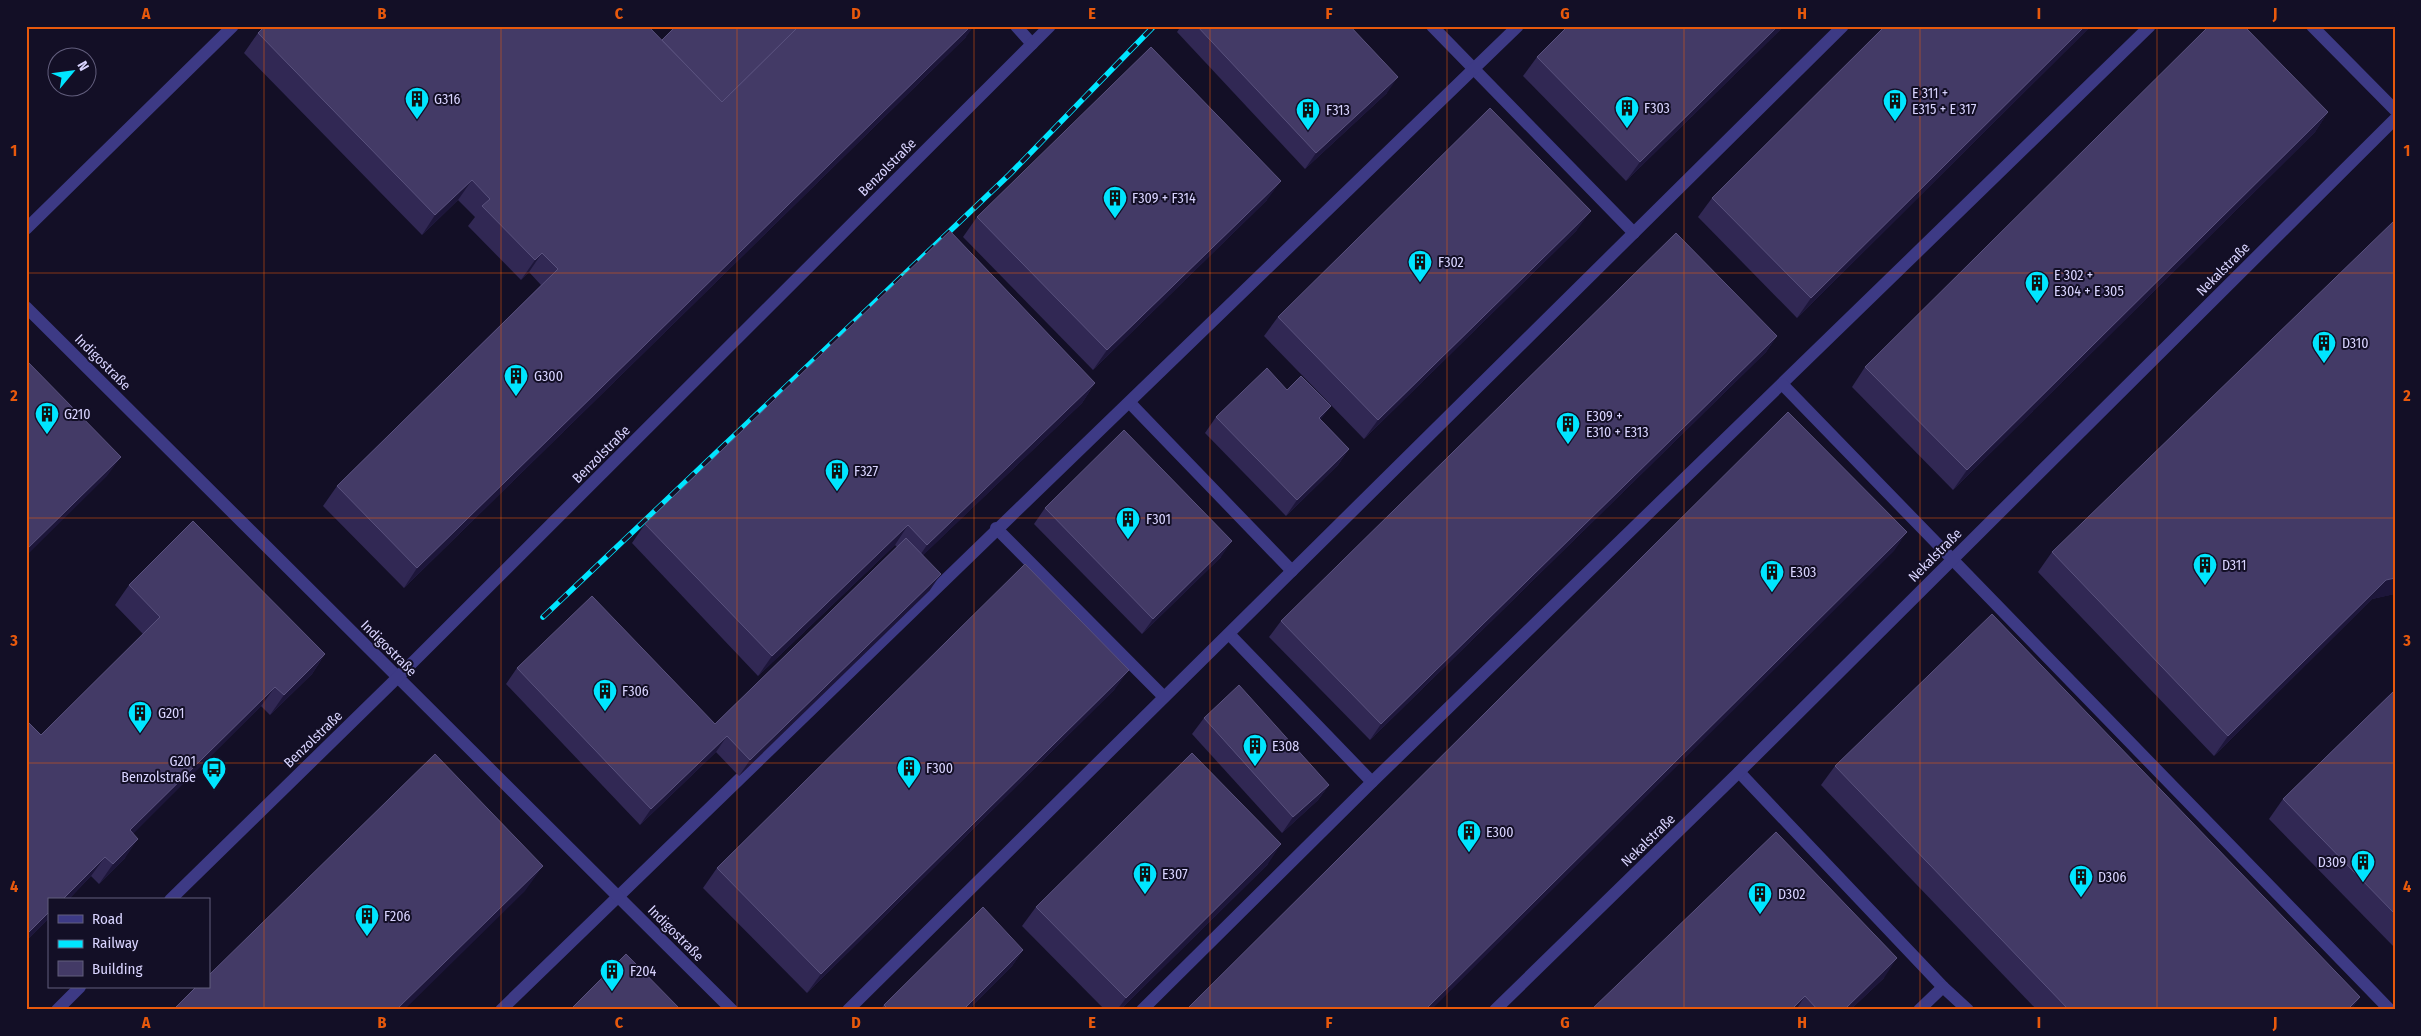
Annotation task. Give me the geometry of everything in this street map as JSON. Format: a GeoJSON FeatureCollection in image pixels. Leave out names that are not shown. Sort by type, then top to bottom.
{"type":"FeatureCollection","features":[{"type":"Feature","properties":{"kind":"street"},"geometry":{"type":"LineString","coordinates":[[26,229],[233,26]]}},
{"type":"Feature","properties":{"kind":"street"},"geometry":{"type":"LineString","coordinates":[[1016,26],[1032,44]]}},
{"type":"Feature","properties":{"kind":"street","name":"Benzolstraße"},"geometry":{"type":"LineString","coordinates":[[172,898],[397,678],[1050,26]]}},
{"type":"Feature","properties":{"kind":"street"},"geometry":{"type":"LineString","coordinates":[[1432,26],[1634,233]]}},
{"type":"Feature","properties":{"kind":"street"},"geometry":{"type":"LineString","coordinates":[[501,1010],[996,528],[1130,403],[1518,26]]}},
{"type":"Feature","properties":{"kind":"street"},"geometry":{"type":"LineString","coordinates":[[848,1010],[1843,26]]}},
{"type":"Feature","properties":{"kind":"street"},"geometry":{"type":"LineString","coordinates":[[1142,1010],[1372,782],[2150,26]]}},
{"type":"Feature","properties":{"kind":"street"},"geometry":{"type":"LineString","coordinates":[[2312,26],[2395,110]]}},
{"type":"Feature","properties":{"kind":"street","name":"Nekalstraße"},"geometry":{"type":"LineString","coordinates":[[1495,1010],[1739,772],[2395,119]]}},
{"type":"Feature","properties":{"kind":"street","name":"Indigostraße"},"geometry":{"type":"LineString","coordinates":[[26,307],[732,1010]]}},
{"type":"Feature","properties":{"kind":"street"},"geometry":{"type":"LineString","coordinates":[[1782,384],[2390,1010]]}},
{"type":"Feature","properties":{"kind":"street"},"geometry":{"type":"LineString","coordinates":[[1130,403],[1292,571]]}},
{"type":"Feature","properties":{"kind":"street"},"geometry":{"type":"LineString","coordinates":[[996,528],[1164,698]]}},
{"type":"Feature","properties":{"kind":"street"},"geometry":{"type":"LineString","coordinates":[[1229,634],[1372,782]]}},
{"type":"Feature","properties":{"kind":"street"},"geometry":{"type":"LineString","coordinates":[[1739,772],[1943,987],[1968,1010]]}},
{"type":"Feature","properties":{"kind":"street"},"geometry":{"type":"LineString","coordinates":[[1919,1010],[1943,987]]}},
{"type":"Feature","properties":{"kind":"street"},"geometry":{"type":"LineString","coordinates":[[57,1010],[79,988]]}},
{"type":"Feature","properties":{"kind":"building"},"geometry":{"type":"Polygon","coordinates":[[[265,26],[648,26],[722,102],[799,26],[971,26],[417,568],[337,486],[558,269],[542,253],[535,260],[482,206],[490,199],[472,180],[435,215],[258,33],[265,26]]]}},
{"type":"Feature","properties":{"kind":"building"},"geometry":{"type":"Polygon","coordinates":[[[676,26],[799,26],[722,102],[662,40],[676,26]]]}},
{"type":"Feature","properties":{"kind":"building","name":"F313"},"geometry":{"type":"Polygon","coordinates":[[[1197,26],[1350,26],[1398,77],[1316,153],[1197,26]]]}},
{"type":"Feature","properties":{"kind":"building","name":"F303"},"geometry":{"type":"Polygon","coordinates":[[[1568,26],[1778,26],[1640,162],[1537,57],[1568,26]]]}},
{"type":"Feature","properties":{"kind":"building","name":"E 311 + E315 + E 317"},"geometry":{"type":"Polygon","coordinates":[[[1885,26],[2085,26],[1811,298],[1712,198],[1885,26]]]}},
{"type":"Feature","properties":{"kind":"building","name":"E 302 + E304 + E 305"},"geometry":{"type":"Polygon","coordinates":[[[2209,26],[2244,26],[2328,112],[1967,470],[1865,367],[2209,26]]]}},
{"type":"Feature","properties":{"kind":"building","name":"F309 + F314"},"geometry":{"type":"Polygon","coordinates":[[[1151,47],[1281,181],[1107,350],[977,217],[1151,47]]]}},
{"type":"Feature","properties":{"kind":"building","name":"F302"},"geometry":{"type":"Polygon","coordinates":[[[1490,108],[1591,211],[1378,420],[1278,317],[1490,108]]]}},
{"type":"Feature","properties":{"kind":"building"},"geometry":{"type":"Polygon","coordinates":[[[2395,220],[2395,578],[2386,580],[2228,736],[2052,552],[2395,220]]]}},
{"type":"Feature","properties":{"kind":"building","name":"F327"},"geometry":{"type":"Polygon","coordinates":[[[950,231],[1095,383],[927,545],[908,525],[772,656],[645,524],[950,231]]]}},
{"type":"Feature","properties":{"kind":"building","name":"E309 + E310 + E313"},"geometry":{"type":"Polygon","coordinates":[[[1676,233],[1777,336],[1381,724],[1281,621],[1676,233]]]}},
{"type":"Feature","properties":{"kind":"building","name":"G210"},"geometry":{"type":"Polygon","coordinates":[[[26,360],[121,457],[26,550],[26,360]]]}},
{"type":"Feature","properties":{"kind":"building"},"geometry":{"type":"Polygon","coordinates":[[[1267,368],[1287,390],[1301,376],[1331,406],[1319,418],[1349,449],[1297,500],[1216,417],[1267,368]]]}},
{"type":"Feature","properties":{"kind":"building","name":"E300"},"geometry":{"type":"Polygon","coordinates":[[[1788,412],[1907,532],[1425,1010],[1186,1010],[1788,412]]]}},
{"type":"Feature","properties":{"kind":"building","name":"F301"},"geometry":{"type":"Polygon","coordinates":[[[1124,430],[1232,541],[1153,619],[1045,508],[1124,430]]]}},
{"type":"Feature","properties":{"kind":"building","name":"G201"},"geometry":{"type":"Polygon","coordinates":[[[193,521],[325,654],[284,695],[275,687],[130,830],[138,839],[113,864],[105,857],[64,898],[48,898],[48,913],[26,935],[26,720],[41,735],[160,617],[129,585],[193,521]]]}},
{"type":"Feature","properties":{"kind":"building"},"geometry":{"type":"Polygon","coordinates":[[[906,538],[941,574],[750,760],[727,736],[651,809],[517,668],[592,596],[715,724],[906,538]]]}},
{"type":"Feature","properties":{"kind":"building","name":"F300"},"geometry":{"type":"Polygon","coordinates":[[[1025,564],[1129,670],[821,974],[717,868],[1025,564]]]}},
{"type":"Feature","properties":{"kind":"building","name":"D306"},"geometry":{"type":"Polygon","coordinates":[[[1992,614],[2360,997],[2347,1010],[2069,1010],[1835,766],[1992,614]]]}},
{"type":"Feature","properties":{"kind":"building"},"geometry":{"type":"Polygon","coordinates":[[[1239,685],[1329,785],[1293,817],[1204,718],[1239,685]]]}},
{"type":"Feature","properties":{"kind":"building","name":"D309"},"geometry":{"type":"Polygon","coordinates":[[[2395,690],[2395,914],[2283,799],[2395,690]]]}},
{"type":"Feature","properties":{"kind":"building","name":"E307"},"geometry":{"type":"Polygon","coordinates":[[[1192,753],[1281,844],[1126,998],[1036,907],[1192,753]]]}},
{"type":"Feature","properties":{"kind":"building","name":"F206"},"geometry":{"type":"Polygon","coordinates":[[[435,754],[543,866],[396,1010],[173,1010],[195,988],[210,988],[210,974],[435,754]]]}},
{"type":"Feature","properties":{"kind":"building","name":"D302"},"geometry":{"type":"Polygon","coordinates":[[[1776,832],[1897,958],[1844,1010],[1818,1010],[1805,996],[1791,1010],[1591,1010],[1776,832]]]}},
{"type":"Feature","properties":{"kind":"building"},"geometry":{"type":"Polygon","coordinates":[[[983,907],[1023,950],[963,1010],[889,1010],[884,1005],[983,907]]]}},
{"type":"Feature","properties":{"kind":"building"},"geometry":{"type":"Polygon","coordinates":[[[626,954],[681,1010],[570,1010],[626,954]]]}},
{"type":"Feature","properties":{"kind":"railway"},"geometry":{"type":"LineString","coordinates":[[543,617],[1010,174],[1154,26]]}},
{"type":"Feature","properties":{"kind":"place","name":"G316"},"geometry":{"type":"Point","coordinates":[417,120]}},
{"type":"Feature","properties":{"kind":"place","name":"E 311 + E315 + E 317"},"geometry":{"type":"Point","coordinates":[1895,122]}},
{"type":"Feature","properties":{"kind":"place","name":"F303"},"geometry":{"type":"Point","coordinates":[1627,129]}},
{"type":"Feature","properties":{"kind":"place","name":"F313"},"geometry":{"type":"Point","coordinates":[1308,131]}},
{"type":"Feature","properties":{"kind":"place","name":"F309 + F314"},"geometry":{"type":"Point","coordinates":[1115,219]}},
{"type":"Feature","properties":{"kind":"place","name":"F302"},"geometry":{"type":"Point","coordinates":[1420,283]}},
{"type":"Feature","properties":{"kind":"place","name":"E 302 + E304 + E 305"},"geometry":{"type":"Point","coordinates":[2037,304]}},
{"type":"Feature","properties":{"kind":"place","name":"D310"},"geometry":{"type":"Point","coordinates":[2324,364]}},
{"type":"Feature","properties":{"kind":"place","name":"G300"},"geometry":{"type":"Point","coordinates":[516,397]}},
{"type":"Feature","properties":{"kind":"place","name":"G210"},"geometry":{"type":"Point","coordinates":[47,435]}},
{"type":"Feature","properties":{"kind":"place","name":"E309 + E310 + E313"},"geometry":{"type":"Point","coordinates":[1568,445]}},
{"type":"Feature","properties":{"kind":"place","name":"F327"},"geometry":{"type":"Point","coordinates":[837,492]}},
{"type":"Feature","properties":{"kind":"place","name":"F301"},"geometry":{"type":"Point","coordinates":[1128,540]}},
{"type":"Feature","properties":{"kind":"place","name":"D311"},"geometry":{"type":"Point","coordinates":[2205,586]}},
{"type":"Feature","properties":{"kind":"place","name":"E303"},"geometry":{"type":"Point","coordinates":[1772,593]}},
{"type":"Feature","properties":{"kind":"place","name":"F306"},"geometry":{"type":"Point","coordinates":[605,712]}},
{"type":"Feature","properties":{"kind":"place","name":"G201"},"geometry":{"type":"Point","coordinates":[140,734]}},
{"type":"Feature","properties":{"kind":"place","name":"E308"},"geometry":{"type":"Point","coordinates":[1255,767]}},
{"type":"Feature","properties":{"kind":"place","name":"F300"},"geometry":{"type":"Point","coordinates":[909,789]}},
{"type":"Feature","properties":{"kind":"place","name":"G201 Benzolstraße"},"geometry":{"type":"Point","coordinates":[214,790]}},
{"type":"Feature","properties":{"kind":"place","name":"E300"},"geometry":{"type":"Point","coordinates":[1469,853]}},
{"type":"Feature","properties":{"kind":"place","name":"D309"},"geometry":{"type":"Point","coordinates":[2363,883]}},
{"type":"Feature","properties":{"kind":"place","name":"E307"},"geometry":{"type":"Point","coordinates":[1145,895]}},
{"type":"Feature","properties":{"kind":"place","name":"D306"},"geometry":{"type":"Point","coordinates":[2081,898]}},
{"type":"Feature","properties":{"kind":"place","name":"D302"},"geometry":{"type":"Point","coordinates":[1760,915]}},
{"type":"Feature","properties":{"kind":"place","name":"F206"},"geometry":{"type":"Point","coordinates":[367,937]}},
{"type":"Feature","properties":{"kind":"place","name":"F204"},"geometry":{"type":"Point","coordinates":[612,992]}}]}
